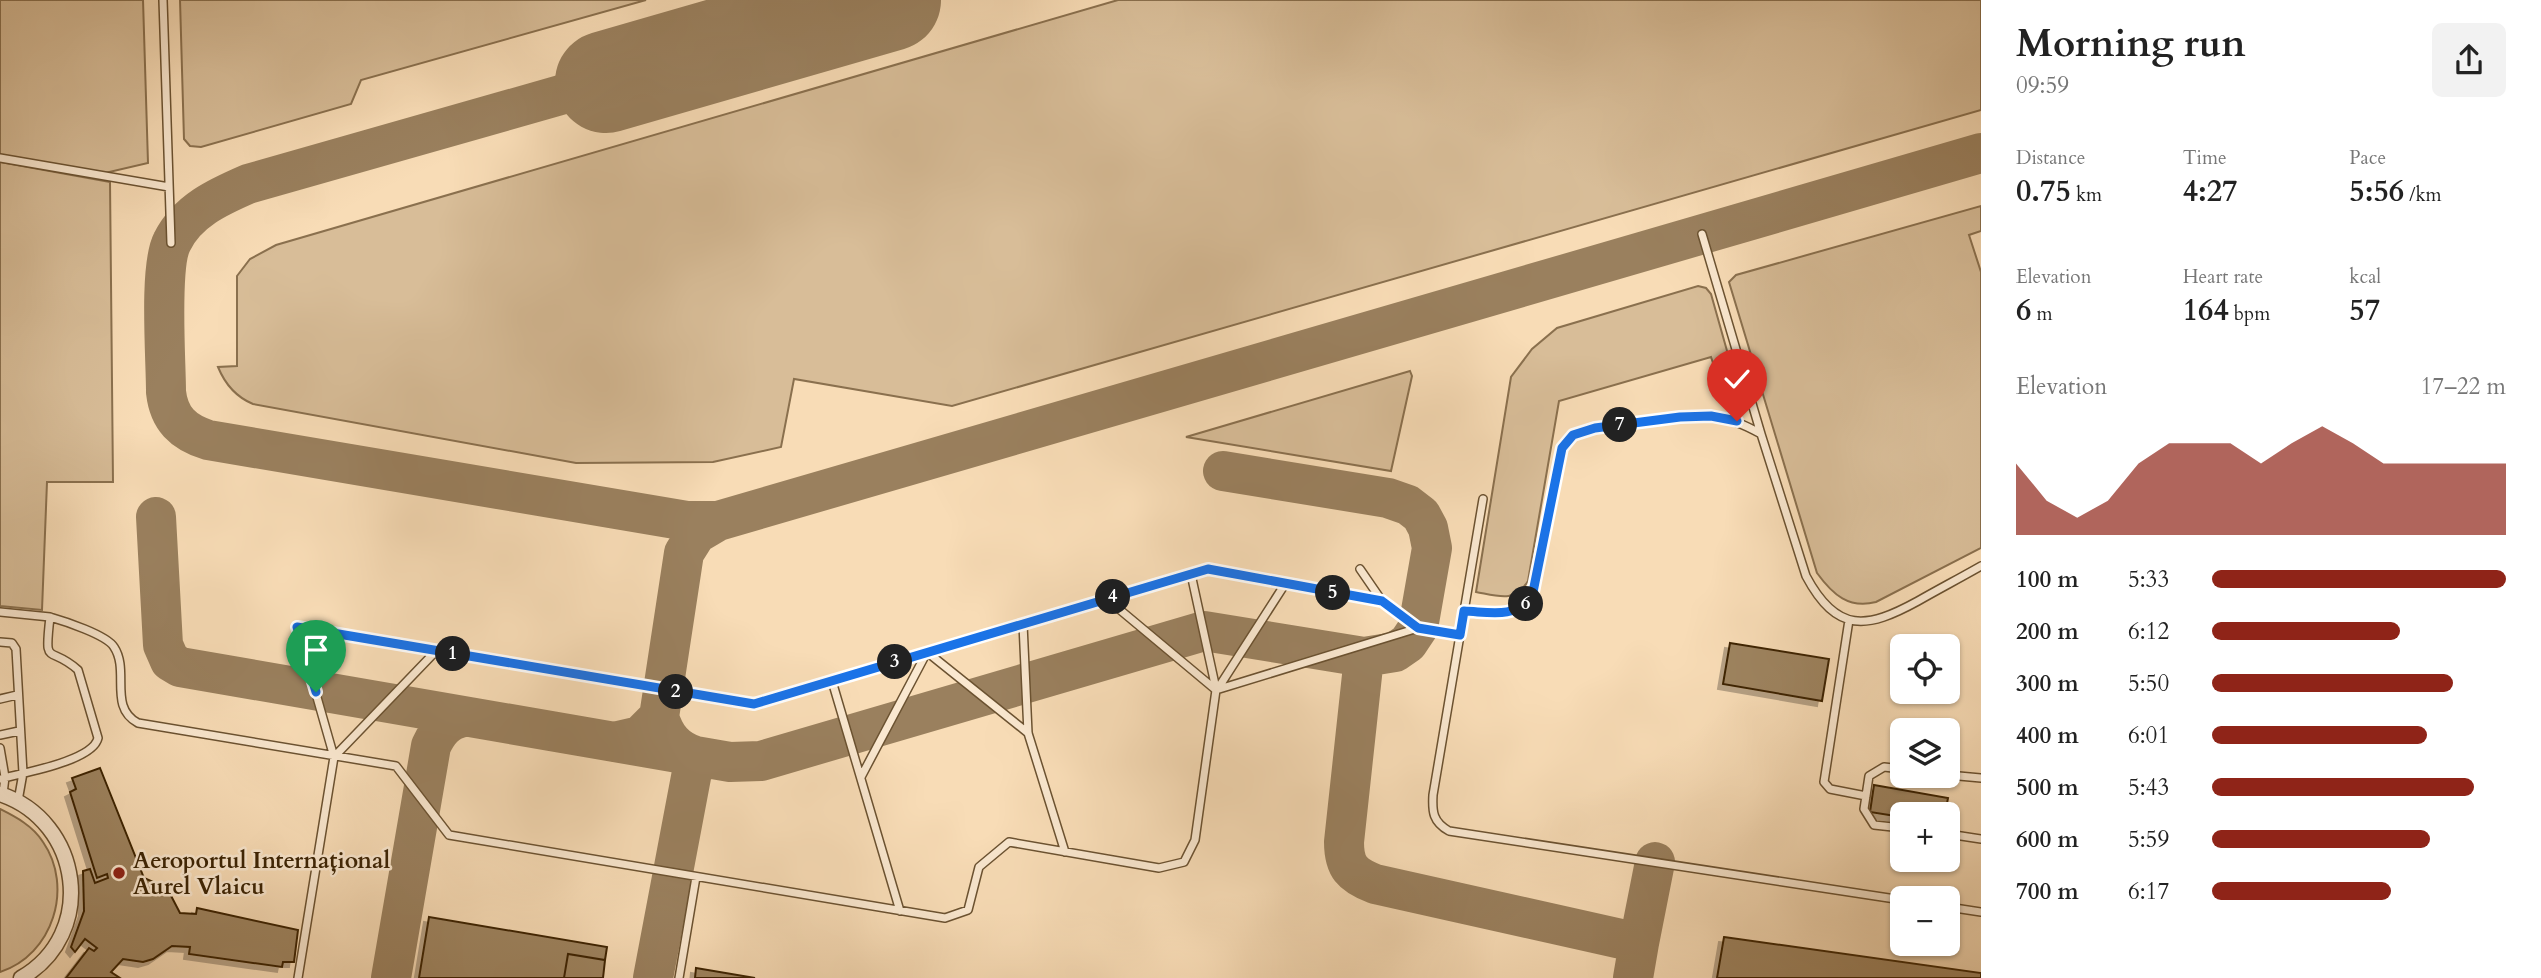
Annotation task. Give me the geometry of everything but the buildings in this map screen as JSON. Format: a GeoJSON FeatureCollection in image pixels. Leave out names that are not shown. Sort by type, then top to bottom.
{"type":"FeatureCollection","features":[{"type":"Feature","properties":{"kind":"street"},"geometry":{"type":"LineString","coordinates":[[1,794],[18,801],[44,821],[55,834],[63,848],[72,880],[70,913],[57,944],[47,957],[21,978]]}},
{"type":"Feature","properties":{"kind":"lane"},"geometry":{"type":"LineString","coordinates":[[163,0],[171,243]]}},
{"type":"Feature","properties":{"kind":"lane"},"geometry":{"type":"LineString","coordinates":[[0,158],[169,187]]}},
{"type":"Feature","properties":{"kind":"lane"},"geometry":{"type":"LineString","coordinates":[[1702,234],[1805,576],[1816,596],[1832,611],[1849,620],[1862,623],[1885,619],[1981,566]]}},
{"type":"Feature","properties":{"kind":"lane"},"geometry":{"type":"LineString","coordinates":[[1464,611],[1508,613],[1525,606],[1532,597],[1562,448],[1573,435],[1668,418],[1711,416],[1737,421],[1761,434]]}},
{"type":"Feature","properties":{"kind":"lane"},"geometry":{"type":"LineString","coordinates":[[1483,499],[1433,795],[1432,809],[1440,826],[1449,831],[1890,898]]}},
{"type":"Feature","properties":{"kind":"lane"},"geometry":{"type":"LineString","coordinates":[[299,978],[334,757],[297,627],[743,704],[764,702],[1208,569],[1382,601]]}},
{"type":"Feature","properties":{"kind":"lane"},"geometry":{"type":"LineString","coordinates":[[1360,569],[1382,601],[1418,628]]}},
{"type":"Feature","properties":{"kind":"lane"},"geometry":{"type":"LineString","coordinates":[[0,612],[50,617],[111,643],[118,655],[122,706],[130,719],[138,723],[396,766],[449,835],[945,918],[968,910],[979,867],[1009,842],[1159,868],[1184,862],[1195,840],[1216,690],[1191,574]]}},
{"type":"Feature","properties":{"kind":"lane"},"geometry":{"type":"LineString","coordinates":[[1216,690],[1285,584]]}},
{"type":"Feature","properties":{"kind":"lane"},"geometry":{"type":"LineString","coordinates":[[1107,599],[1216,690]]}},
{"type":"Feature","properties":{"kind":"lane"},"geometry":{"type":"LineString","coordinates":[[3,778],[82,756],[93,750],[97,738],[78,670],[47,650],[50,617]]}},
{"type":"Feature","properties":{"kind":"lane"},"geometry":{"type":"LineString","coordinates":[[1849,620],[1824,782],[1830,789],[1866,796]]}},
{"type":"Feature","properties":{"kind":"lane"},"geometry":{"type":"LineString","coordinates":[[1023,624],[1028,733],[1065,852]]}},
{"type":"Feature","properties":{"kind":"lane"},"geometry":{"type":"LineString","coordinates":[[1216,690],[1418,628],[1460,635]]}},
{"type":"Feature","properties":{"kind":"lane"},"geometry":{"type":"LineString","coordinates":[[0,642],[12,643],[16,649],[23,773],[18,801]]}},
{"type":"Feature","properties":{"kind":"lane"},"geometry":{"type":"LineString","coordinates":[[334,757],[436,651]]}},
{"type":"Feature","properties":{"kind":"lane"},"geometry":{"type":"LineString","coordinates":[[928,652],[1028,733]]}},
{"type":"Feature","properties":{"kind":"lane"},"geometry":{"type":"LineString","coordinates":[[861,777],[928,652]]}},
{"type":"Feature","properties":{"kind":"lane"},"geometry":{"type":"LineString","coordinates":[[832,681],[900,911]]}},
{"type":"Feature","properties":{"kind":"lane"},"geometry":{"type":"LineString","coordinates":[[0,699],[17,695]]}},
{"type":"Feature","properties":{"kind":"lane"},"geometry":{"type":"LineString","coordinates":[[0,735],[19,731]]}},
{"type":"Feature","properties":{"kind":"lane"},"geometry":{"type":"LineString","coordinates":[[0,748],[3,778],[1,794]]}},
{"type":"Feature","properties":{"kind":"lane"},"geometry":{"type":"LineString","coordinates":[[1890,768],[1884,767],[1869,776],[1864,809],[1874,825],[1890,827]]}},
{"type":"Feature","properties":{"kind":"lane"},"geometry":{"type":"LineString","coordinates":[[1960,776],[1981,778]]}},
{"type":"Feature","properties":{"kind":"lane"},"geometry":{"type":"LineString","coordinates":[[1960,836],[1981,839]]}},
{"type":"Feature","properties":{"kind":"lane"},"geometry":{"type":"LineString","coordinates":[[679,978],[696,877]]}},
{"type":"Feature","properties":{"kind":"lane"},"geometry":{"type":"LineString","coordinates":[[1960,909],[1981,912]]}},
{"type":"Feature","properties":{"kind":"lane"},"geometry":{"type":"LineString","coordinates":[[32,978],[47,957]]}},
{"type":"Feature","properties":{"kind":"shaded area"},"geometry":{"type":"Polygon","coordinates":[[[0,0],[143,0],[148,163],[105,173],[0,155],[0,0]]]}},
{"type":"Feature","properties":{"kind":"shaded area"},"geometry":{"type":"Polygon","coordinates":[[[180,0],[646,0],[361,80],[351,104],[201,147],[190,146],[184,139],[180,0]]]}},
{"type":"Feature","properties":{"kind":"shaded area"},"geometry":{"type":"Polygon","coordinates":[[[1118,0],[1981,0],[1981,110],[952,406],[794,379],[781,447],[713,462],[576,463],[253,404],[232,389],[218,367],[237,366],[237,276],[250,259],[276,245],[1118,0]]]}},
{"type":"Feature","properties":{"kind":"shaded area"},"geometry":{"type":"Polygon","coordinates":[[[0,162],[110,182],[113,482],[47,482],[42,610],[0,606],[0,162]]]}},
{"type":"Feature","properties":{"kind":"shaded area"},"geometry":{"type":"Polygon","coordinates":[[[1981,206],[1981,231],[1969,235],[1981,272],[1981,548],[1876,602],[1850,602],[1829,588],[1817,573],[1729,282],[1736,275],[1981,206]]]}},
{"type":"Feature","properties":{"kind":"shaded area"},"geometry":{"type":"Polygon","coordinates":[[[1698,286],[1706,288],[1711,294],[1742,404],[1732,403],[1725,377],[1718,378],[1711,357],[1559,401],[1528,581],[1512,595],[1476,592],[1511,377],[1532,349],[1557,328],[1698,286]]]}},
{"type":"Feature","properties":{"kind":"shaded area"},"geometry":{"type":"Polygon","coordinates":[[[1410,371],[1412,376],[1391,471],[1186,437],[1410,371]]]}},
{"type":"Feature","properties":{"kind":"shaded area"},"geometry":{"type":"Polygon","coordinates":[[[0,809],[29,827],[43,842],[57,879],[57,898],[45,935],[33,951],[0,972],[0,809]]]}},
{"type":"Feature","properties":{"kind":"taxiway"},"geometry":{"type":"LineString","coordinates":[[606,82],[248,184],[204,206],[178,231],[168,254],[164,314],[166,392],[174,417],[191,433],[208,440],[687,521],[718,521],[1981,153]]}},
{"type":"Feature","properties":{"kind":"taxiway"},"geometry":{"type":"LineString","coordinates":[[156,517],[163,645],[170,661],[180,667],[730,762],[761,761],[1204,631],[1364,657],[1395,652],[1408,643],[1418,628],[1432,548],[1428,528],[1421,515],[1408,505],[1388,498],[1223,471]]}},
{"type":"Feature","properties":{"kind":"taxiway"},"geometry":{"type":"LineString","coordinates":[[659,717],[684,553],[696,534],[718,521]]}},
{"type":"Feature","properties":{"kind":"taxiway"},"geometry":{"type":"LineString","coordinates":[[1364,657],[1344,842],[1348,864],[1360,877],[1375,884],[1639,943],[1655,862]]}},
{"type":"Feature","properties":{"kind":"taxiway"},"geometry":{"type":"LineString","coordinates":[[391,978],[431,746],[443,727],[463,717]]}},
{"type":"Feature","properties":{"kind":"taxiway"},"geometry":{"type":"LineString","coordinates":[[614,742],[640,736],[659,717],[664,731],[672,741],[695,756],[653,978]]}},
{"type":"Feature","properties":{"kind":"taxiway"},"geometry":{"type":"LineString","coordinates":[[1633,978],[1639,943]]}},
{"type":"Feature","properties":{"kind":"runway"},"geometry":{"type":"LineString","coordinates":[[606,82],[890,0]]}},
{"type":"Feature","properties":{"kind":"place","name":"Aeroportul Internațional Aurel Vlaicu"},"geometry":{"type":"Point","coordinates":[119,873]}},
{"type":"Feature","properties":{"kind":"route"},"geometry":{"type":"LineString","coordinates":[[316,692],[297,627],[754,704],[1208,569],[1382,601],[1418,628],[1460,635],[1464,611],[1508,613],[1525,606],[1532,597],[1562,448],[1573,435],[1595,428],[1680,417],[1711,416],[1737,421]]}}]}
